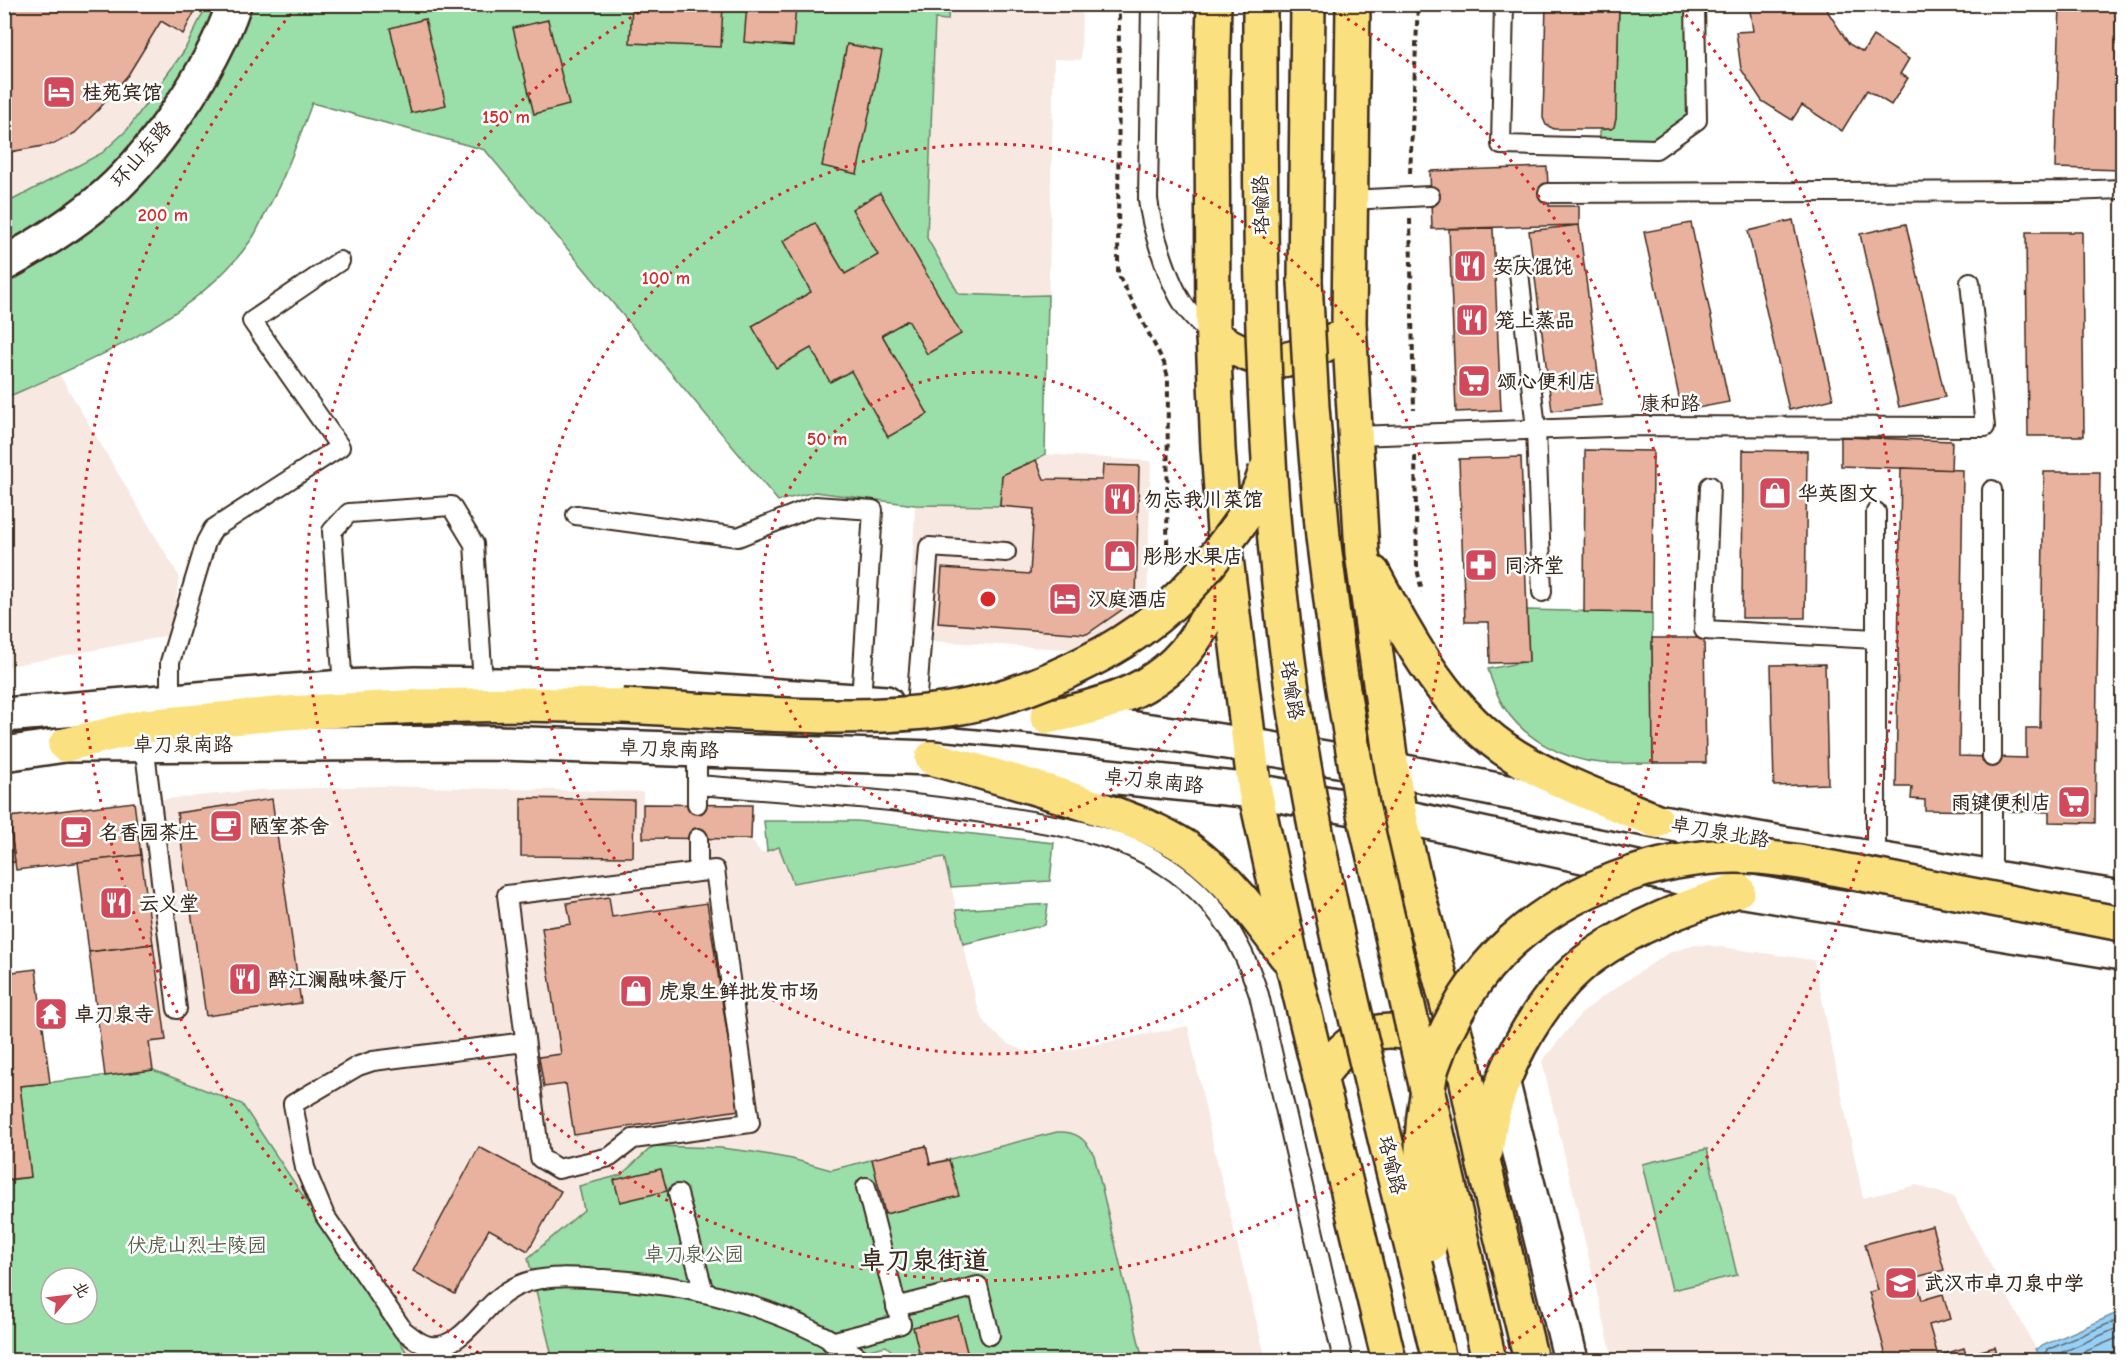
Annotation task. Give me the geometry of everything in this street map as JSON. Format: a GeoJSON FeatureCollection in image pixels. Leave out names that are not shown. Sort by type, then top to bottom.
{"type":"FeatureCollection","features":[{"type":"Feature","properties":{"kind":"main road","name":"环山东路"},"geometry":{"type":"LineString","coordinates":[[4,264],[61,230],[89,209],[135,165],[173,118],[206,67],[226,29],[234,4]]}},
{"type":"Feature","properties":{"kind":"main road"},"geometry":{"type":"LineString","coordinates":[[1214,4],[1212,81],[1214,336],[1218,449],[1226,558],[1249,745],[1255,791],[1293,966],[1389,1360]]}},
{"type":"Feature","properties":{"kind":"main road","name":"珞喻路"},"geometry":{"type":"LineString","coordinates":[[1260,4],[1264,389],[1273,533],[1288,662],[1317,845],[1343,966],[1439,1360]]}},
{"type":"Feature","properties":{"kind":"main road"},"geometry":{"type":"LineString","coordinates":[[1308,4],[1305,281],[1312,407],[1323,537],[1340,671],[1362,805],[1489,1360]]}},
{"type":"Feature","properties":{"kind":"main road"},"geometry":{"type":"LineString","coordinates":[[1353,4],[1349,323],[1362,553],[1392,770],[1415,883],[1463,1063],[1484,1165],[1531,1360]]}},
{"type":"Feature","properties":{"kind":"main road"},"geometry":{"type":"LineString","coordinates":[[65,745],[144,726],[286,713],[447,706],[622,706],[830,716],[887,716],[941,710],[1008,695],[1056,678],[1102,654],[1162,614],[1198,578],[1248,511],[1262,485],[1273,447],[1305,281]]}},
{"type":"Feature","properties":{"kind":"main road"},"geometry":{"type":"LineString","coordinates":[[1214,336],[1255,358],[1281,361],[1306,356],[1324,346],[1349,323]]}},
{"type":"Feature","properties":{"kind":"main road"},"geometry":{"type":"LineString","coordinates":[[1362,553],[1443,689],[1466,718],[1514,756],[1541,771],[1657,821]]}},
{"type":"Feature","properties":{"kind":"main road"},"geometry":{"type":"LineString","coordinates":[[1047,717],[1086,710],[1109,702],[1150,681],[1176,661],[1192,642],[1211,607],[1226,558]]}},
{"type":"Feature","properties":{"kind":"main road","name":"卓刀泉南路"},"geometry":{"type":"LineString","coordinates":[[4,714],[344,687],[483,684],[648,687],[861,701],[1047,717],[1249,745],[1318,758]]}},
{"type":"Feature","properties":{"kind":"main road","name":"卓刀泉南路"},"geometry":{"type":"LineString","coordinates":[[4,754],[65,745],[498,743],[932,758],[1255,791],[1401,816]]}},
{"type":"Feature","properties":{"kind":"main road"},"geometry":{"type":"LineString","coordinates":[[932,758],[1077,800],[1163,834],[1188,849],[1220,876],[1257,917],[1293,966]]}},
{"type":"Feature","properties":{"kind":"main road","name":"卓刀泉北路"},"geometry":{"type":"LineString","coordinates":[[1318,758],[1657,821],[2122,898]]}},
{"type":"Feature","properties":{"kind":"main road"},"geometry":{"type":"LineString","coordinates":[[1401,816],[1738,890],[2122,953]]}},
{"type":"Feature","properties":{"kind":"main road"},"geometry":{"type":"LineString","coordinates":[[1430,1322],[1433,1265],[1422,1188],[1420,1147],[1433,1063],[1462,1003],[1495,958],[1534,923],[1572,899],[1623,876],[1653,868],[1704,858],[1744,856],[1828,867],[2122,924]]}},
{"type":"Feature","properties":{"kind":"main road"},"geometry":{"type":"LineString","coordinates":[[1484,1165],[1491,1120],[1516,1053],[1550,998],[1570,975],[1592,957],[1637,929],[1689,906],[1738,890]]}},
{"type":"Feature","properties":{"kind":"main road"},"geometry":{"type":"LineString","coordinates":[[1320,1077],[1334,1059],[1357,1040],[1386,1031],[1413,1033],[1428,1039],[1463,1063]]}},
{"type":"Feature","properties":{"kind":"main road"},"geometry":{"type":"LineString","coordinates":[[1503,1084],[1571,1360]]}},
{"type":"Feature","properties":{"kind":"lane"},"geometry":{"type":"LineString","coordinates":[[1151,4],[1148,199],[1150,215],[1167,266],[1183,303],[1194,318],[1214,336]]}},
{"type":"Feature","properties":{"kind":"lane"},"geometry":{"type":"LineString","coordinates":[[1504,4],[1501,145],[1656,149],[1697,120],[1695,4]]}},
{"type":"Feature","properties":{"kind":"lane"},"geometry":{"type":"LineString","coordinates":[[1548,193],[2122,189]]}},
{"type":"Feature","properties":{"kind":"lane"},"geometry":{"type":"LineString","coordinates":[[1349,200],[1430,196]]}},
{"type":"Feature","properties":{"kind":"lane"},"geometry":{"type":"LineString","coordinates":[[170,701],[170,662],[206,542],[213,529],[340,447],[252,321],[340,261]]}},
{"type":"Feature","properties":{"kind":"lane"},"geometry":{"type":"LineString","coordinates":[[1518,263],[1536,429],[1542,592]]}},
{"type":"Feature","properties":{"kind":"lane","name":"康和路"},"geometry":{"type":"LineString","coordinates":[[1355,436],[1638,426],[1985,427],[1970,282]]}},
{"type":"Feature","properties":{"kind":"lane"},"geometry":{"type":"LineString","coordinates":[[1710,486],[1704,630],[1876,639]]}},
{"type":"Feature","properties":{"kind":"lane"},"geometry":{"type":"LineString","coordinates":[[1992,490],[1992,757]]}},
{"type":"Feature","properties":{"kind":"lane"},"geometry":{"type":"LineString","coordinates":[[344,687],[332,531],[349,513],[451,506],[474,544],[483,684]]}},
{"type":"Feature","properties":{"kind":"lane"},"geometry":{"type":"LineString","coordinates":[[576,515],[738,537],[814,506],[873,510],[861,701]]}},
{"type":"Feature","properties":{"kind":"lane"},"geometry":{"type":"LineString","coordinates":[[1876,512],[1876,858]]}},
{"type":"Feature","properties":{"kind":"lane"},"geometry":{"type":"LineString","coordinates":[[916,706],[929,547],[1006,552]]}},
{"type":"Feature","properties":{"kind":"lane"},"geometry":{"type":"LineString","coordinates":[[144,744],[177,1009]]}},
{"type":"Feature","properties":{"kind":"lane"},"geometry":{"type":"LineString","coordinates":[[697,750],[698,804]]}},
{"type":"Feature","properties":{"kind":"lane"},"geometry":{"type":"LineString","coordinates":[[697,785],[904,802],[1058,825],[1089,832],[1142,852],[1184,880],[1225,925],[1238,943],[1253,978],[1343,1360]]}},
{"type":"Feature","properties":{"kind":"lane"},"geometry":{"type":"LineString","coordinates":[[1992,811],[1992,878]]}},
{"type":"Feature","properties":{"kind":"lane"},"geometry":{"type":"LineString","coordinates":[[698,838],[698,872]]}},
{"type":"Feature","properties":{"kind":"lane"},"geometry":{"type":"LineString","coordinates":[[716,870],[750,1123],[633,1139],[610,1157],[558,1169],[540,1158],[525,1042],[507,895],[716,870]]}},
{"type":"Feature","properties":{"kind":"lane"},"geometry":{"type":"LineString","coordinates":[[525,1042],[373,1061],[358,1066],[293,1104],[305,1168],[325,1216],[403,1330],[418,1342],[429,1346],[449,1342],[459,1336],[497,1299],[513,1288],[532,1281],[590,1278],[640,1282],[704,1293],[763,1311],[831,1342],[863,1360]]}},
{"type":"Feature","properties":{"kind":"lane"},"geometry":{"type":"LineString","coordinates":[[831,1342],[901,1324],[866,1188]]}},
{"type":"Feature","properties":{"kind":"lane"},"geometry":{"type":"LineString","coordinates":[[678,1194],[704,1293]]}},
{"type":"Feature","properties":{"kind":"lane"},"geometry":{"type":"LineString","coordinates":[[896,1307],[978,1286],[990,1335]]}},
{"type":"Feature","properties":{"kind":"path"},"geometry":{"type":"LineString","coordinates":[[1119,4],[1118,274],[1160,356],[1168,378],[1167,574]]}},
{"type":"Feature","properties":{"kind":"path"},"geometry":{"type":"LineString","coordinates":[[1418,4],[1409,197],[1417,567],[1424,598]]}},
{"type":"Feature","properties":{"kind":"shaded area"},"geometry":{"type":"Polygon","coordinates":[[[5,5],[1082,5],[1081,60],[1054,59],[1045,454],[1151,461],[1147,608],[1085,650],[909,640],[915,505],[815,492],[778,501],[485,150],[312,103],[285,177],[251,240],[219,278],[147,330],[59,374],[179,576],[172,635],[5,667],[5,5]]]}},
{"type":"Feature","properties":{"kind":"shaded area"},"geometry":{"type":"Polygon","coordinates":[[[378,786],[643,792],[643,838],[751,839],[761,853],[779,846],[793,883],[945,857],[976,1002],[989,1028],[1008,1044],[1024,1051],[1048,1054],[1188,1026],[1214,1149],[1266,1360],[1143,1360],[1094,1155],[949,1160],[930,1164],[831,1170],[792,1159],[753,1152],[721,1148],[653,1146],[621,1175],[580,1186],[584,1210],[528,1258],[553,1360],[412,1360],[242,1104],[153,1070],[105,1076],[78,863],[16,870],[15,862],[5,863],[4,818],[259,790],[378,786]]]}},
{"type":"Feature","properties":{"kind":"shaded area"},"geometry":{"type":"Polygon","coordinates":[[[1695,945],[1814,960],[1863,1198],[1916,1185],[1954,1197],[2042,1360],[1613,1360],[1542,1061],[1580,1015],[1602,997],[1668,953],[1695,945]]]}},
{"type":"Feature","properties":{"kind":"green space"},"geometry":{"type":"Polygon","coordinates":[[[207,5],[949,5],[948,20],[935,19],[927,238],[959,294],[1048,295],[1045,454],[1002,475],[1000,506],[915,505],[815,492],[778,501],[485,150],[312,103],[273,199],[251,240],[228,268],[201,293],[139,335],[72,369],[5,398],[5,204],[102,153],[127,130],[184,51],[207,5]]]}},
{"type":"Feature","properties":{"kind":"green space"},"geometry":{"type":"Polygon","coordinates":[[[1619,5],[1686,5],[1687,118],[1654,141],[1600,139],[1600,130],[1611,129],[1616,119],[1619,5]]]}},
{"type":"Feature","properties":{"kind":"green space"},"geometry":{"type":"Polygon","coordinates":[[[1527,610],[1652,613],[1653,763],[1601,763],[1573,757],[1546,746],[1522,729],[1512,718],[1499,698],[1488,669],[1529,661],[1527,610]]]}},
{"type":"Feature","properties":{"kind":"green space"},"geometry":{"type":"Polygon","coordinates":[[[764,821],[857,821],[1054,843],[1050,881],[951,887],[944,857],[793,883],[779,847],[767,851],[764,821]]]}},
{"type":"Feature","properties":{"kind":"green space"},"geometry":{"type":"Polygon","coordinates":[[[1048,904],[1045,925],[963,944],[956,910],[1048,904]]]}},
{"type":"Feature","properties":{"kind":"green space","name":"伏虎山烈士陵园"},"geometry":{"type":"Polygon","coordinates":[[[153,1070],[242,1104],[412,1360],[5,1360],[4,1181],[31,1177],[20,1086],[153,1070]]]}},
{"type":"Feature","properties":{"kind":"green space","name":"卓刀泉公园"},"geometry":{"type":"Polygon","coordinates":[[[1057,1132],[1080,1137],[1094,1155],[1143,1360],[902,1360],[886,1346],[827,1360],[553,1360],[528,1258],[584,1210],[579,1186],[621,1175],[653,1146],[721,1148],[753,1152],[792,1159],[831,1170],[926,1146],[930,1164],[1057,1132]]]}},
{"type":"Feature","properties":{"kind":"green space"},"geometry":{"type":"Polygon","coordinates":[[[1707,1149],[1737,1275],[1672,1290],[1642,1164],[1707,1149]]]}},
{"type":"Feature","properties":{"kind":"water"},"geometry":{"type":"Polygon","coordinates":[[[2122,1311],[2122,1360],[2042,1360],[2035,1349],[2122,1311]]]}},
{"type":"Feature","properties":{"kind":"building","name":"桂苑宾馆"},"geometry":{"type":"Polygon","coordinates":[[[4,4],[198,5],[183,34],[161,21],[128,75],[75,133],[54,144],[4,153],[4,4]]]}},
{"type":"Feature","properties":{"kind":"building"},"geometry":{"type":"Polygon","coordinates":[[[632,4],[723,4],[721,47],[630,43],[632,4]]]}},
{"type":"Feature","properties":{"kind":"building"},"geometry":{"type":"Polygon","coordinates":[[[747,4],[796,4],[793,46],[744,42],[747,4]]]}},
{"type":"Feature","properties":{"kind":"building"},"geometry":{"type":"Polygon","coordinates":[[[1546,4],[1619,4],[1616,119],[1611,129],[1554,129],[1546,125],[1543,118],[1546,4]]]}},
{"type":"Feature","properties":{"kind":"building"},"geometry":{"type":"Polygon","coordinates":[[[1749,4],[1827,4],[1828,12],[1849,44],[1863,52],[1873,36],[1909,59],[1900,74],[1908,78],[1891,105],[1867,90],[1842,131],[1802,105],[1792,120],[1762,101],[1741,69],[1736,32],[1753,31],[1749,4]]]}},
{"type":"Feature","properties":{"kind":"building"},"geometry":{"type":"Polygon","coordinates":[[[2060,4],[2122,4],[2122,170],[2055,168],[2060,4]]]}},
{"type":"Feature","properties":{"kind":"building"},"geometry":{"type":"Polygon","coordinates":[[[425,19],[446,105],[411,113],[390,28],[425,19]]]}},
{"type":"Feature","properties":{"kind":"building"},"geometry":{"type":"Polygon","coordinates":[[[548,20],[569,105],[534,114],[513,28],[548,20]]]}},
{"type":"Feature","properties":{"kind":"building"},"geometry":{"type":"Polygon","coordinates":[[[847,44],[882,51],[857,174],[822,166],[847,44]]]}},
{"type":"Feature","properties":{"kind":"building"},"geometry":{"type":"Polygon","coordinates":[[[1547,167],[1549,206],[1579,206],[1579,225],[1432,229],[1430,171],[1547,167]]]}},
{"type":"Feature","properties":{"kind":"building"},"geometry":{"type":"Polygon","coordinates":[[[880,193],[961,334],[927,354],[908,320],[882,335],[928,414],[888,437],[851,371],[830,382],[811,348],[776,368],[752,326],[811,292],[783,241],[815,223],[845,274],[878,255],[852,209],[880,193]]]}},
{"type":"Feature","properties":{"kind":"building"},"geometry":{"type":"Polygon","coordinates":[[[1793,220],[1833,399],[1789,410],[1748,231],[1793,220]]]}},
{"type":"Feature","properties":{"kind":"building"},"geometry":{"type":"Polygon","coordinates":[[[1691,223],[1729,402],[1682,411],[1644,232],[1691,223]]]}},
{"type":"Feature","properties":{"kind":"building"},"geometry":{"type":"Polygon","coordinates":[[[1906,224],[1945,397],[1899,407],[1860,234],[1906,224]]]}},
{"type":"Feature","properties":{"kind":"building"},"geometry":{"type":"Polygon","coordinates":[[[1579,225],[1602,405],[1552,411],[1529,231],[1579,225]]]}},
{"type":"Feature","properties":{"kind":"building"},"geometry":{"type":"Polygon","coordinates":[[[1493,228],[1501,410],[1456,412],[1449,229],[1493,228]]]}},
{"type":"Feature","properties":{"kind":"building"},"geometry":{"type":"Polygon","coordinates":[[[2026,232],[2082,232],[2084,436],[2028,436],[2026,232]]]}},
{"type":"Feature","properties":{"kind":"building"},"geometry":{"type":"Polygon","coordinates":[[[1841,437],[1952,441],[1951,470],[1841,466],[1841,437]]]}},
{"type":"Feature","properties":{"kind":"building"},"geometry":{"type":"Polygon","coordinates":[[[1585,450],[1653,451],[1652,613],[1584,612],[1585,450]]]}},
{"type":"Feature","properties":{"kind":"building"},"geometry":{"type":"Polygon","coordinates":[[[1743,450],[1807,451],[1805,618],[1742,618],[1743,450]]]}},
{"type":"Feature","properties":{"kind":"building"},"geometry":{"type":"Polygon","coordinates":[[[1521,457],[1529,662],[1490,663],[1489,622],[1465,622],[1459,459],[1521,457]]]}},
{"type":"Feature","properties":{"kind":"building"},"geometry":{"type":"Polygon","coordinates":[[[1036,460],[1044,479],[1102,480],[1103,465],[1139,466],[1136,600],[1087,634],[938,623],[942,568],[1030,574],[1034,509],[1000,506],[1002,475],[1036,460]]]}},
{"type":"Feature","properties":{"kind":"building"},"geometry":{"type":"Polygon","coordinates":[[[1901,468],[1963,470],[1959,756],[2026,758],[2026,728],[2040,728],[2044,472],[2100,472],[2095,823],[2049,822],[2049,812],[1925,810],[1925,800],[1911,799],[1912,787],[1896,787],[1901,468]]]}},
{"type":"Feature","properties":{"kind":"building"},"geometry":{"type":"Polygon","coordinates":[[[1652,638],[1704,638],[1706,763],[1653,763],[1652,638]]]}},
{"type":"Feature","properties":{"kind":"building"},"geometry":{"type":"Polygon","coordinates":[[[1825,664],[1828,784],[1774,786],[1771,665],[1825,664]]]}},
{"type":"Feature","properties":{"kind":"building"},"geometry":{"type":"Polygon","coordinates":[[[521,798],[634,800],[633,857],[521,856],[521,798]]]}},
{"type":"Feature","properties":{"kind":"building"},"geometry":{"type":"Polygon","coordinates":[[[272,799],[301,1003],[206,1016],[177,813],[272,799]]]}},
{"type":"Feature","properties":{"kind":"building"},"geometry":{"type":"Polygon","coordinates":[[[134,802],[141,855],[16,870],[9,817],[134,802]]]}},
{"type":"Feature","properties":{"kind":"building"},"geometry":{"type":"Polygon","coordinates":[[[643,804],[752,805],[751,839],[643,838],[643,804]]]}},
{"type":"Feature","properties":{"kind":"building"},"geometry":{"type":"Polygon","coordinates":[[[9,817],[15,862],[4,863],[4,818],[9,817]]]}},
{"type":"Feature","properties":{"kind":"building"},"geometry":{"type":"Polygon","coordinates":[[[141,855],[153,944],[89,952],[78,862],[141,855]]]}},
{"type":"Feature","properties":{"kind":"building","name":"虎泉生鲜批发市场"},"geometry":{"type":"Polygon","coordinates":[[[609,897],[612,917],[707,903],[739,1110],[574,1135],[566,1084],[544,1087],[539,1057],[561,1054],[542,928],[571,924],[567,903],[609,897]]]}},
{"type":"Feature","properties":{"kind":"building"},"geometry":{"type":"Polygon","coordinates":[[[153,944],[166,1040],[149,1042],[153,1070],[105,1076],[89,952],[153,944]]]}},
{"type":"Feature","properties":{"kind":"building"},"geometry":{"type":"Polygon","coordinates":[[[36,969],[50,1083],[20,1086],[31,1177],[4,1180],[4,973],[36,969]]]}},
{"type":"Feature","properties":{"kind":"building"},"geometry":{"type":"Polygon","coordinates":[[[926,1146],[930,1164],[949,1160],[959,1196],[885,1214],[872,1159],[926,1146]]]}},
{"type":"Feature","properties":{"kind":"building"},"geometry":{"type":"Polygon","coordinates":[[[479,1147],[561,1191],[528,1251],[489,1229],[455,1294],[413,1271],[479,1147]]]}},
{"type":"Feature","properties":{"kind":"building"},"geometry":{"type":"Polygon","coordinates":[[[661,1169],[667,1191],[620,1202],[614,1180],[661,1169]]]}},
{"type":"Feature","properties":{"kind":"building"},"geometry":{"type":"Polygon","coordinates":[[[1932,1226],[1944,1270],[1916,1277],[1922,1300],[1943,1294],[1950,1319],[1929,1325],[1938,1356],[1964,1348],[1966,1355],[1995,1347],[1999,1360],[1887,1360],[1869,1292],[1878,1290],[1865,1244],[1932,1226]]]}},
{"type":"Feature","properties":{"kind":"building"},"geometry":{"type":"Polygon","coordinates":[[[958,1316],[969,1360],[921,1360],[913,1327],[958,1316]]]}},
{"type":"Feature","properties":{"kind":"place","name":"桂苑宾馆"},"geometry":{"type":"Point","coordinates":[59,92]}},
{"type":"Feature","properties":{"kind":"place","name":"安庆馄饨"},"geometry":{"type":"Point","coordinates":[1470,266]}},
{"type":"Feature","properties":{"kind":"place","name":"笼上蒸品"},"geometry":{"type":"Point","coordinates":[1472,320]}},
{"type":"Feature","properties":{"kind":"place","name":"颂心便利店"},"geometry":{"type":"Point","coordinates":[1474,381]}},
{"type":"Feature","properties":{"kind":"place","name":"华英图文"},"geometry":{"type":"Point","coordinates":[1775,493]}},
{"type":"Feature","properties":{"kind":"place","name":"勿忘我川菜馆"},"geometry":{"type":"Point","coordinates":[1120,499]}},
{"type":"Feature","properties":{"kind":"place","name":"彤彤水果店"},"geometry":{"type":"Point","coordinates":[1120,556]}},
{"type":"Feature","properties":{"kind":"place","name":"同济堂"},"geometry":{"type":"Point","coordinates":[1481,565]}},
{"type":"Feature","properties":{"kind":"place","name":"汉庭酒店"},"geometry":{"type":"Point","coordinates":[1065,599]}},
{"type":"Feature","properties":{"kind":"place","name":"雨键便利店"},"geometry":{"type":"Point","coordinates":[2074,802]}},
{"type":"Feature","properties":{"kind":"place","name":"陋室茶舍"},"geometry":{"type":"Point","coordinates":[226,826]}},
{"type":"Feature","properties":{"kind":"place","name":"名香园茶庄"},"geometry":{"type":"Point","coordinates":[76,832]}},
{"type":"Feature","properties":{"kind":"place","name":"云义堂"},"geometry":{"type":"Point","coordinates":[116,903]}},
{"type":"Feature","properties":{"kind":"place","name":"醉江澜融味餐厅"},"geometry":{"type":"Point","coordinates":[245,979]}},
{"type":"Feature","properties":{"kind":"place","name":"虎泉生鲜批发市场"},"geometry":{"type":"Point","coordinates":[636,991]}},
{"type":"Feature","properties":{"kind":"place","name":"卓刀泉寺"},"geometry":{"type":"Point","coordinates":[51,1014]}},
{"type":"Feature","properties":{"kind":"place","name":"武汉市卓刀泉中学"},"geometry":{"type":"Point","coordinates":[1901,1283]}},
{"type":"Feature","properties":{"kind":"district","name":"卓刀泉街道"},"geometry":{"type":"Point","coordinates":[924,1261]}}]}
